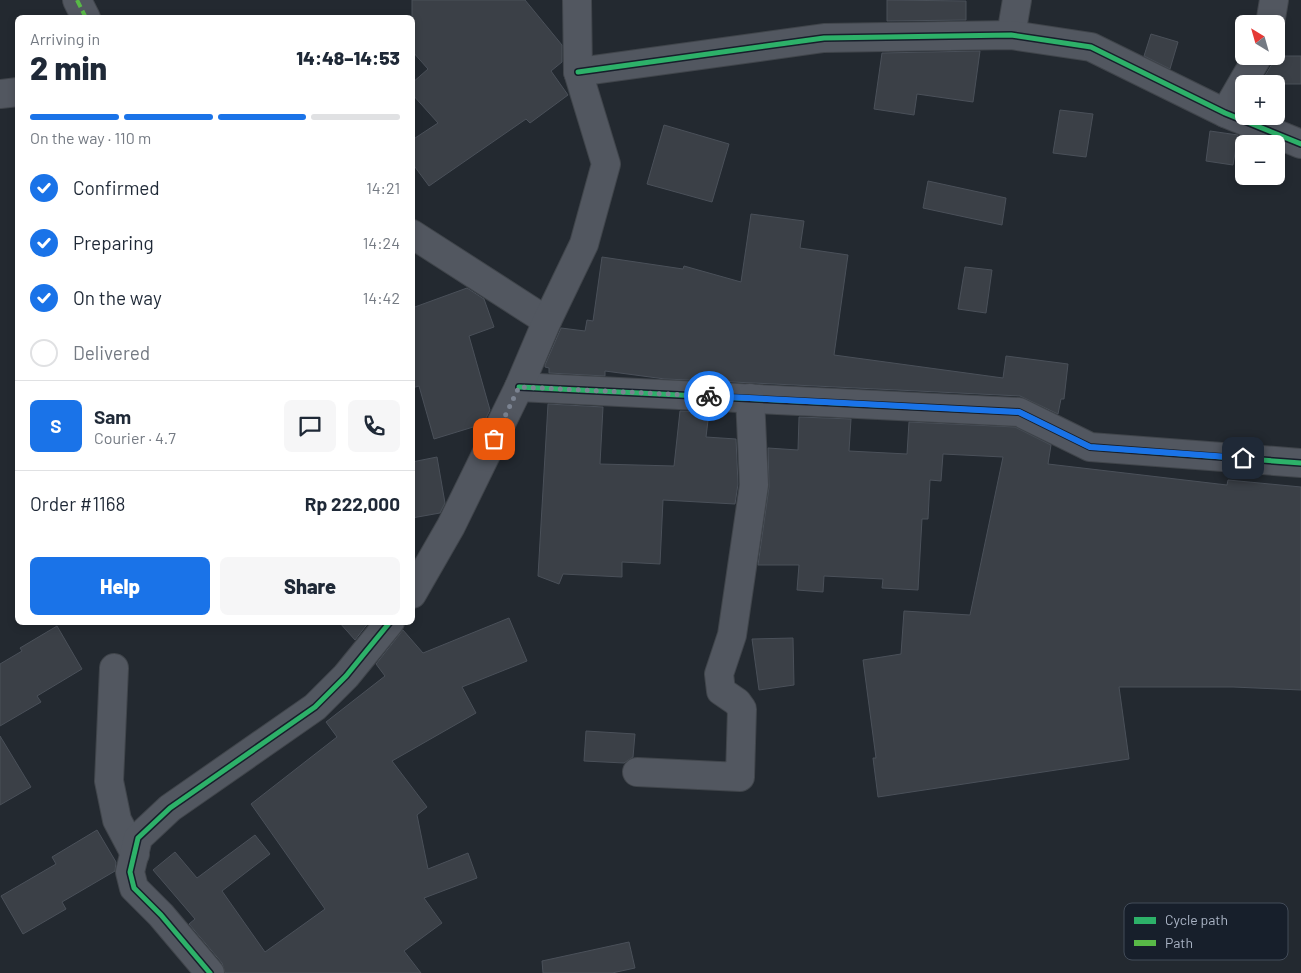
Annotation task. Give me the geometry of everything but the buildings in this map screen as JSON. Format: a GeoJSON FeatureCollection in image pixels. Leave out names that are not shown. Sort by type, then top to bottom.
{"type":"FeatureCollection","features":[{"type":"Feature","properties":{"kind":"street"},"geometry":{"type":"LineString","coordinates":[[77,0],[84,15]]}},
{"type":"Feature","properties":{"kind":"street"},"geometry":{"type":"LineString","coordinates":[[415,589],[451,526],[519,387],[547,321],[584,244],[606,164],[578,72],[577,0]]}},
{"type":"Feature","properties":{"kind":"street"},"geometry":{"type":"LineString","coordinates":[[1011,35],[1017,0]]}},
{"type":"Feature","properties":{"kind":"street"},"geometry":{"type":"LineString","coordinates":[[1272,15],[1274,0]]}},
{"type":"Feature","properties":{"kind":"street"},"geometry":{"type":"LineString","coordinates":[[578,72],[824,38],[1011,35],[1091,47],[1225,113],[1301,144]]}},
{"type":"Feature","properties":{"kind":"street"},"geometry":{"type":"LineString","coordinates":[[1225,113],[1253,65]]}},
{"type":"Feature","properties":{"kind":"street"},"geometry":{"type":"LineString","coordinates":[[0,94],[15,92]]}},
{"type":"Feature","properties":{"kind":"street"},"geometry":{"type":"LineString","coordinates":[[415,236],[547,321]]}},
{"type":"Feature","properties":{"kind":"street"},"geometry":{"type":"LineString","coordinates":[[519,387],[1019,412],[1090,447],[1301,463]]}},
{"type":"Feature","properties":{"kind":"street"},"geometry":{"type":"LineString","coordinates":[[637,772],[740,777],[742,709],[721,691],[719,674],[732,635],[754,485],[750,398]]}},
{"type":"Feature","properties":{"kind":"street"},"geometry":{"type":"LineString","coordinates":[[210,973],[161,915],[134,888],[130,872],[138,838],[170,808],[315,707],[346,676],[388,625]]}},
{"type":"Feature","properties":{"kind":"street"},"geometry":{"type":"LineString","coordinates":[[114,668],[109,781],[117,820],[135,854]]}},
{"type":"Feature","properties":{"kind":"marked path"},"geometry":{"type":"LineString","coordinates":[[77,0],[84,15]]}},
{"type":"Feature","properties":{"kind":"cycle path"},"geometry":{"type":"LineString","coordinates":[[578,72],[824,38],[1011,35],[1091,47],[1225,113],[1301,144]]}},
{"type":"Feature","properties":{"kind":"cycle path"},"geometry":{"type":"LineString","coordinates":[[519,387],[1019,412],[1090,447],[1301,463]]}},
{"type":"Feature","properties":{"kind":"cycle path"},"geometry":{"type":"LineString","coordinates":[[210,973],[161,915],[134,888],[130,872],[138,838],[170,808],[315,707],[346,676],[388,625]]}},
{"type":"Feature","properties":{"kind":"way so far"},"geometry":{"type":"LineString","coordinates":[[494,439],[519,387],[709,396]]}},
{"type":"Feature","properties":{"kind":"route"},"geometry":{"type":"LineString","coordinates":[[709,396],[1019,412],[1090,447],[1243,458]]}}]}
